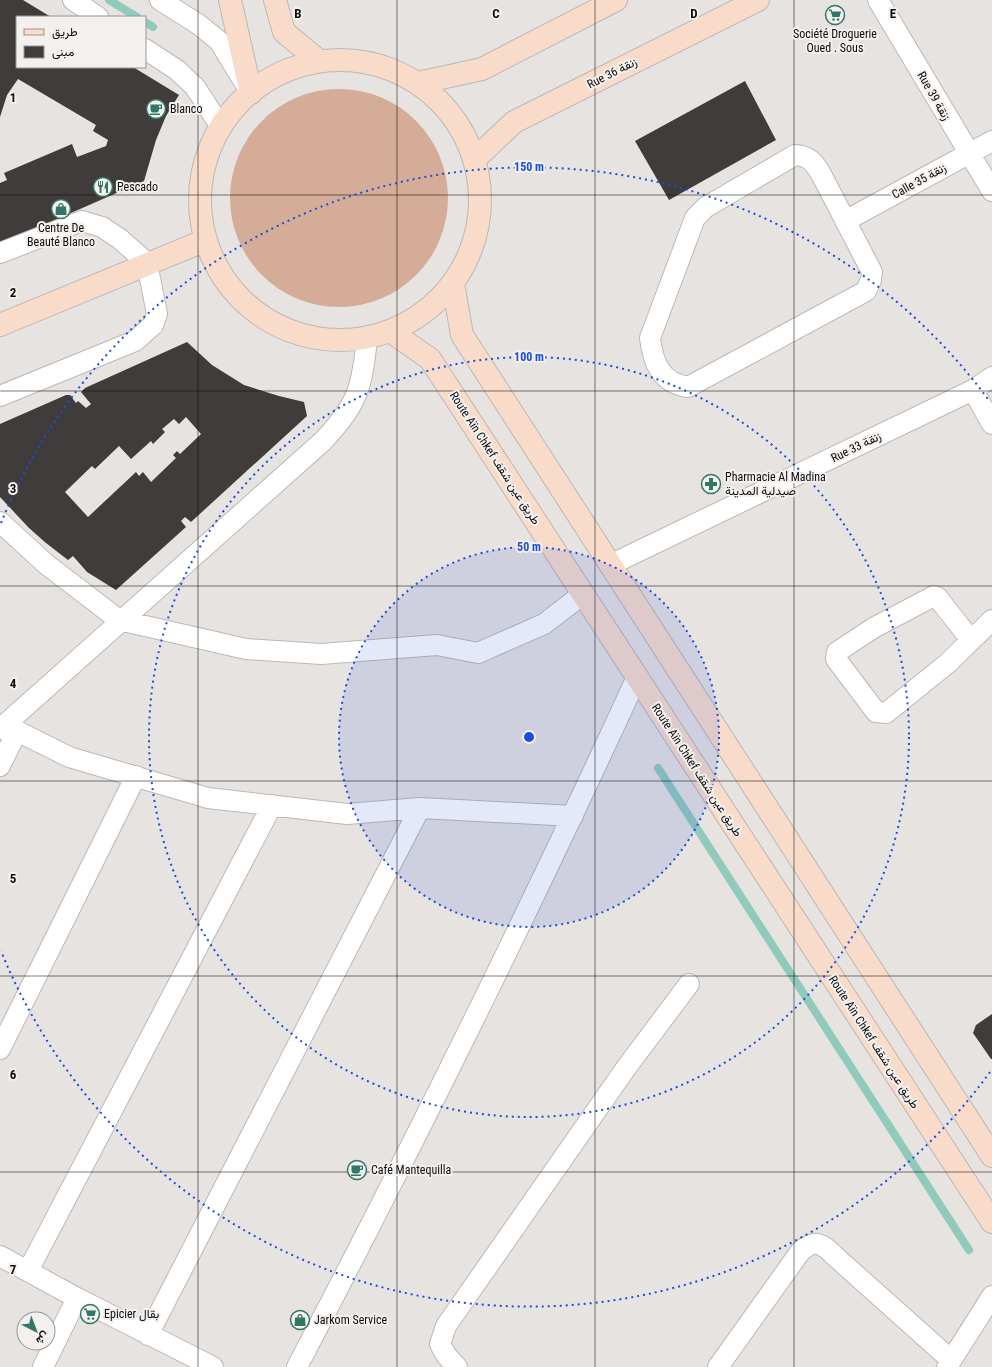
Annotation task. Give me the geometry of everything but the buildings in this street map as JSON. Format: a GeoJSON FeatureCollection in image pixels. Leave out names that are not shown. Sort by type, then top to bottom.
{"type":"FeatureCollection","features":[{"type":"Feature","properties":{"kind":"main road"},"geometry":{"type":"LineString","coordinates":[[230,0],[251,93]]}},
{"type":"Feature","properties":{"kind":"main road"},"geometry":{"type":"LineString","coordinates":[[275,0],[284,32],[319,61]]}},
{"type":"Feature","properties":{"kind":"main road"},"geometry":{"type":"LineString","coordinates":[[418,83],[482,69],[616,0]]}},
{"type":"Feature","properties":{"kind":"main road","name":"Rue 36 زنقة"},"geometry":{"type":"LineString","coordinates":[[475,159],[514,122],[758,0]]}},
{"type":"Feature","properties":{"kind":"main road"},"geometry":{"type":"LineString","coordinates":[[334,60],[365,62],[393,70],[418,83],[436,97],[451,113],[469,143],[475,159],[481,193],[478,226],[468,258],[453,283],[425,310],[390,331],[367,338],[325,340],[297,334],[272,323],[249,307],[228,284],[218,270],[206,240],[200,207],[201,175],[220,127],[230,114],[251,93],[276,76],[296,66],[319,61],[334,60]]}},
{"type":"Feature","properties":{"kind":"main road"},"geometry":{"type":"LineString","coordinates":[[0,325],[206,240]]}},
{"type":"Feature","properties":{"kind":"main road"},"geometry":{"type":"LineString","coordinates":[[453,283],[462,335],[992,1156]]}},
{"type":"Feature","properties":{"kind":"main road","name":"Route Aïn Chkef طريق عين شقف"},"geometry":{"type":"LineString","coordinates":[[390,331],[430,359],[992,1222]]}},
{"type":"Feature","properties":{"kind":"street"},"geometry":{"type":"LineString","coordinates":[[73,0],[97,16]]}},
{"type":"Feature","properties":{"kind":"street"},"geometry":{"type":"LineString","coordinates":[[160,0],[198,24],[219,41],[251,93]]}},
{"type":"Feature","properties":{"kind":"street","name":"Rue 39 زنقة"},"geometry":{"type":"LineString","coordinates":[[878,0],[992,191]]}},
{"type":"Feature","properties":{"kind":"street"},"geometry":{"type":"LineString","coordinates":[[146,50],[177,70],[195,87],[220,127]]}},
{"type":"Feature","properties":{"kind":"street","name":"Calle 35 زنقة"},"geometry":{"type":"LineString","coordinates":[[845,221],[992,141]]}},
{"type":"Feature","properties":{"kind":"street"},"geometry":{"type":"LineString","coordinates":[[794,155],[805,156],[814,162],[845,221],[872,272],[871,280],[866,291],[688,387],[677,385],[658,369],[652,353],[650,338],[696,218],[706,207],[794,155]]}},
{"type":"Feature","properties":{"kind":"street"},"geometry":{"type":"LineString","coordinates":[[0,253],[82,221],[102,227],[148,263],[157,314],[153,325],[145,334],[135,341],[0,396]]}},
{"type":"Feature","properties":{"kind":"street"},"geometry":{"type":"LineString","coordinates":[[0,766],[4,729],[119,620],[317,447],[343,420],[354,401],[362,380],[367,338]]}},
{"type":"Feature","properties":{"kind":"street","name":"Rue 33 زنقة"},"geometry":{"type":"LineString","coordinates":[[610,565],[973,390],[992,378]]}},
{"type":"Feature","properties":{"kind":"street"},"geometry":{"type":"LineString","coordinates":[[973,390],[992,424]]}},
{"type":"Feature","properties":{"kind":"street"},"geometry":{"type":"LineString","coordinates":[[0,522],[46,564],[119,620],[246,649],[321,654],[437,644],[478,653],[544,624],[583,594]]}},
{"type":"Feature","properties":{"kind":"street"},"geometry":{"type":"LineString","coordinates":[[971,640],[937,597],[934,596],[875,627],[838,652],[836,656],[876,712],[881,714],[886,713],[948,663],[992,620]]}},
{"type":"Feature","properties":{"kind":"street"},"geometry":{"type":"LineString","coordinates":[[296,1367],[382,1204],[480,1009],[573,816],[637,677]]}},
{"type":"Feature","properties":{"kind":"street"},"geometry":{"type":"LineString","coordinates":[[4,729],[69,757],[208,798],[347,814],[420,808],[573,816]]}},
{"type":"Feature","properties":{"kind":"street"},"geometry":{"type":"LineString","coordinates":[[0,1049],[136,776]]}},
{"type":"Feature","properties":{"kind":"street"},"geometry":{"type":"LineString","coordinates":[[28,1271],[272,805]]}},
{"type":"Feature","properties":{"kind":"street"},"geometry":{"type":"LineString","coordinates":[[148,1335],[420,808]]}},
{"type":"Feature","properties":{"kind":"street"},"geometry":{"type":"LineString","coordinates":[[457,1367],[446,1355],[440,1344],[446,1326],[626,1068],[689,984]]}},
{"type":"Feature","properties":{"kind":"street"},"geometry":{"type":"LineString","coordinates":[[718,1367],[800,1252],[810,1244],[814,1243],[823,1246],[838,1258],[949,1364],[992,1296]]}},
{"type":"Feature","properties":{"kind":"street"},"geometry":{"type":"LineString","coordinates":[[0,1256],[148,1335],[181,1360],[213,1367]]}},
{"type":"Feature","properties":{"kind":"street"},"geometry":{"type":"LineString","coordinates":[[43,1367],[77,1298]]}},
{"type":"Feature","properties":{"kind":"shaded area"},"geometry":{"type":"Polygon","coordinates":[[[328,89],[350,89],[371,93],[381,97],[400,107],[416,121],[430,137],[440,156],[444,166],[448,187],[448,209],[444,230],[440,240],[430,259],[416,275],[400,289],[371,303],[350,307],[328,307],[307,303],[278,289],[262,275],[248,259],[234,230],[230,209],[230,187],[234,166],[248,137],[262,121],[278,107],[307,93],[328,89]]]}},
{"type":"Feature","properties":{"kind":"waterway"},"geometry":{"type":"LineString","coordinates":[[109,0],[135,16]]}},
{"type":"Feature","properties":{"kind":"waterway"},"geometry":{"type":"LineString","coordinates":[[146,23],[153,27]]}},
{"type":"Feature","properties":{"kind":"waterway"},"geometry":{"type":"LineString","coordinates":[[658,768],[969,1250]]}},
{"type":"Feature","properties":{"kind":"place","name":"Société Droguerie Oued . Sous"},"geometry":{"type":"Point","coordinates":[835,15]}},
{"type":"Feature","properties":{"kind":"place","name":"Blanco"},"geometry":{"type":"Point","coordinates":[156,109]}},
{"type":"Feature","properties":{"kind":"place","name":"Pescado"},"geometry":{"type":"Point","coordinates":[103,187]}},
{"type":"Feature","properties":{"kind":"place","name":"Centre De Beauté Blanco"},"geometry":{"type":"Point","coordinates":[61,209]}},
{"type":"Feature","properties":{"kind":"place","name":"Pharmacie Al Madina صيدلية المدينة"},"geometry":{"type":"Point","coordinates":[711,484]}},
{"type":"Feature","properties":{"kind":"place","name":"Café Mantequilla"},"geometry":{"type":"Point","coordinates":[357,1170]}},
{"type":"Feature","properties":{"kind":"place","name":"Epicier بقال"},"geometry":{"type":"Point","coordinates":[90,1314]}},
{"type":"Feature","properties":{"kind":"place","name":"Jarkom Service"},"geometry":{"type":"Point","coordinates":[300,1320]}}]}
